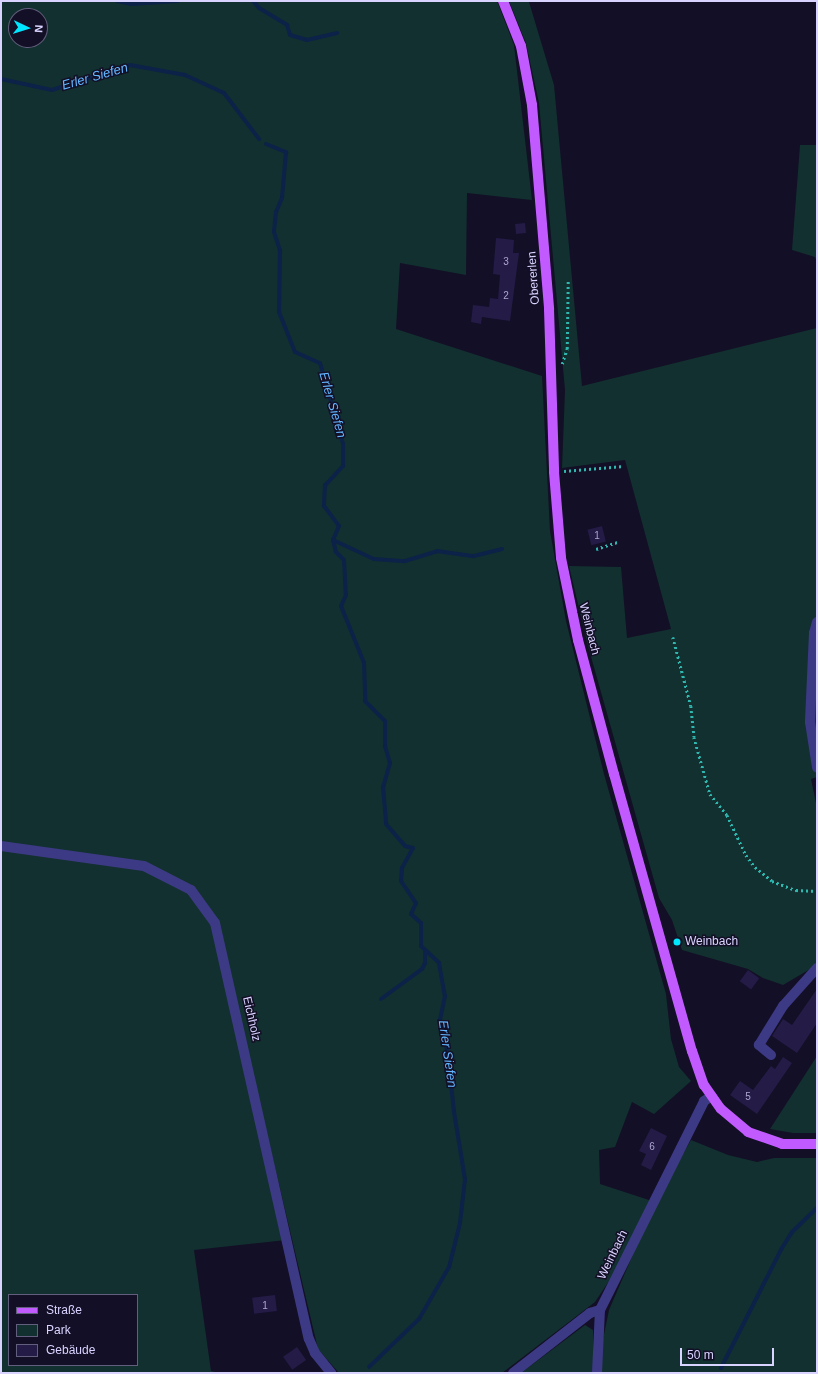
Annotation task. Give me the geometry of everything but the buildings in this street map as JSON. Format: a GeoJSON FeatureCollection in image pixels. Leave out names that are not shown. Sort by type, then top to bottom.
{"type":"FeatureCollection","features":[{"type":"Feature","properties":{"kind":"main road","name":"Obererlen"},"geometry":{"type":"LineString","coordinates":[[503,1],[521,46],[532,105],[552,366],[554,472],[561,558]]}},
{"type":"Feature","properties":{"kind":"main road","name":"Weinbach"},"geometry":{"type":"LineString","coordinates":[[561,558],[578,640],[664,955],[692,1051],[712,1096],[735,1123],[758,1137],[794,1145],[817,1144]]}},
{"type":"Feature","properties":{"kind":"street"},"geometry":{"type":"LineString","coordinates":[[817,622],[814,633],[810,722],[817,767]]}},
{"type":"Feature","properties":{"kind":"street","name":"Eichholz"},"geometry":{"type":"LineString","coordinates":[[1,846],[144,866],[192,890],[215,923],[309,1339],[315,1353],[331,1373]]}},
{"type":"Feature","properties":{"kind":"street"},"geometry":{"type":"LineString","coordinates":[[771,1055],[759,1045],[783,1006],[817,968]]}},
{"type":"Feature","properties":{"kind":"street","name":"Weinbach"},"geometry":{"type":"LineString","coordinates":[[600,1310],[704,1101],[712,1096]]}},
{"type":"Feature","properties":{"kind":"street"},"geometry":{"type":"LineString","coordinates":[[513,1373],[590,1313],[600,1310],[598,1373]]}},
{"type":"Feature","properties":{"kind":"path"},"geometry":{"type":"LineString","coordinates":[[552,366],[560,366],[567,349],[568,279]]}},
{"type":"Feature","properties":{"kind":"path"},"geometry":{"type":"LineString","coordinates":[[554,472],[624,466]]}},
{"type":"Feature","properties":{"kind":"path"},"geometry":{"type":"LineString","coordinates":[[596,549],[618,542]]}},
{"type":"Feature","properties":{"kind":"path"},"geometry":{"type":"LineString","coordinates":[[674,637],[691,706],[694,737],[710,794],[727,815],[746,855],[772,881],[796,890],[817,891]]}},
{"type":"Feature","properties":{"kind":"green space"},"geometry":{"type":"Polygon","coordinates":[[[1,1],[497,1],[514,45],[532,200],[467,193],[466,275],[400,263],[396,329],[542,376],[550,531],[566,621],[604,774],[666,994],[671,1039],[679,1067],[691,1081],[654,1114],[632,1102],[615,1147],[599,1150],[600,1184],[652,1201],[625,1257],[595,1302],[502,1373],[339,1373],[318,1349],[217,922],[168,874],[1,844],[1,1]]]}},
{"type":"Feature","properties":{"kind":"green space"},"geometry":{"type":"Polygon","coordinates":[[[509,1],[529,2],[554,85],[582,386],[817,328],[817,777],[811,779],[817,808],[817,965],[783,985],[763,978],[748,969],[682,950],[672,920],[659,898],[588,646],[569,566],[621,567],[627,638],[671,629],[625,460],[562,468],[565,390],[539,103],[526,43],[509,1]]]}},
{"type":"Feature","properties":{"kind":"green space"},"geometry":{"type":"Polygon","coordinates":[[[800,145],[817,145],[817,262],[815,257],[792,250],[800,145]]]}},
{"type":"Feature","properties":{"kind":"green space"},"geometry":{"type":"Polygon","coordinates":[[[1,848],[144,869],[189,892],[213,924],[286,1240],[194,1250],[211,1371],[220,1373],[1,1373],[1,848]]]}},
{"type":"Feature","properties":{"kind":"green space"},"geometry":{"type":"Polygon","coordinates":[[[817,1056],[817,1133],[793,1133],[770,1129],[817,1056]]]}},
{"type":"Feature","properties":{"kind":"green space"},"geometry":{"type":"Polygon","coordinates":[[[691,1140],[728,1155],[757,1162],[774,1158],[817,1158],[817,1373],[601,1373],[601,1349],[609,1310],[654,1206],[691,1140]]]}},
{"type":"Feature","properties":{"kind":"green space"},"geometry":{"type":"Polygon","coordinates":[[[585,1325],[593,1330],[593,1373],[521,1373],[585,1325]]]}},
{"type":"Feature","properties":{"kind":"waterway"},"geometry":{"type":"LineString","coordinates":[[117,1],[131,4],[178,1]]}},
{"type":"Feature","properties":{"kind":"waterway"},"geometry":{"type":"LineString","coordinates":[[253,1],[259,8],[287,25],[290,35],[307,40],[337,33]]}},
{"type":"Feature","properties":{"kind":"waterway","name":"Erler Siefen"},"geometry":{"type":"LineString","coordinates":[[1,79],[52,90],[130,65],[185,75],[224,93],[259,139]]}},
{"type":"Feature","properties":{"kind":"waterway","name":"Erler Siefen"},"geometry":{"type":"LineString","coordinates":[[266,144],[286,152],[282,198],[276,212],[274,232],[280,251],[279,312],[295,352],[320,363],[343,444],[343,466],[325,485],[324,506],[339,526],[333,540],[336,552],[344,560],[346,595],[341,606],[364,663],[365,701],[385,721],[385,746],[390,763],[383,787],[386,824],[405,846],[413,848],[402,868],[401,881],[416,903],[411,914],[421,923],[421,946],[439,963],[445,996],[440,1020],[448,1055],[454,1112],[465,1179],[460,1223],[449,1267],[419,1319],[369,1367]]}},
{"type":"Feature","properties":{"kind":"waterway"},"geometry":{"type":"LineString","coordinates":[[333,540],[374,559],[405,561],[437,551],[474,556],[502,549]]}},
{"type":"Feature","properties":{"kind":"waterway"},"geometry":{"type":"LineString","coordinates":[[381,999],[422,969],[425,963],[425,950]]}},
{"type":"Feature","properties":{"kind":"waterway"},"geometry":{"type":"LineString","coordinates":[[721,1368],[782,1248],[792,1232],[817,1208]]}},
{"type":"Feature","properties":{"kind":"place","name":"Weinbach"},"geometry":{"type":"Point","coordinates":[677,942]}}]}
